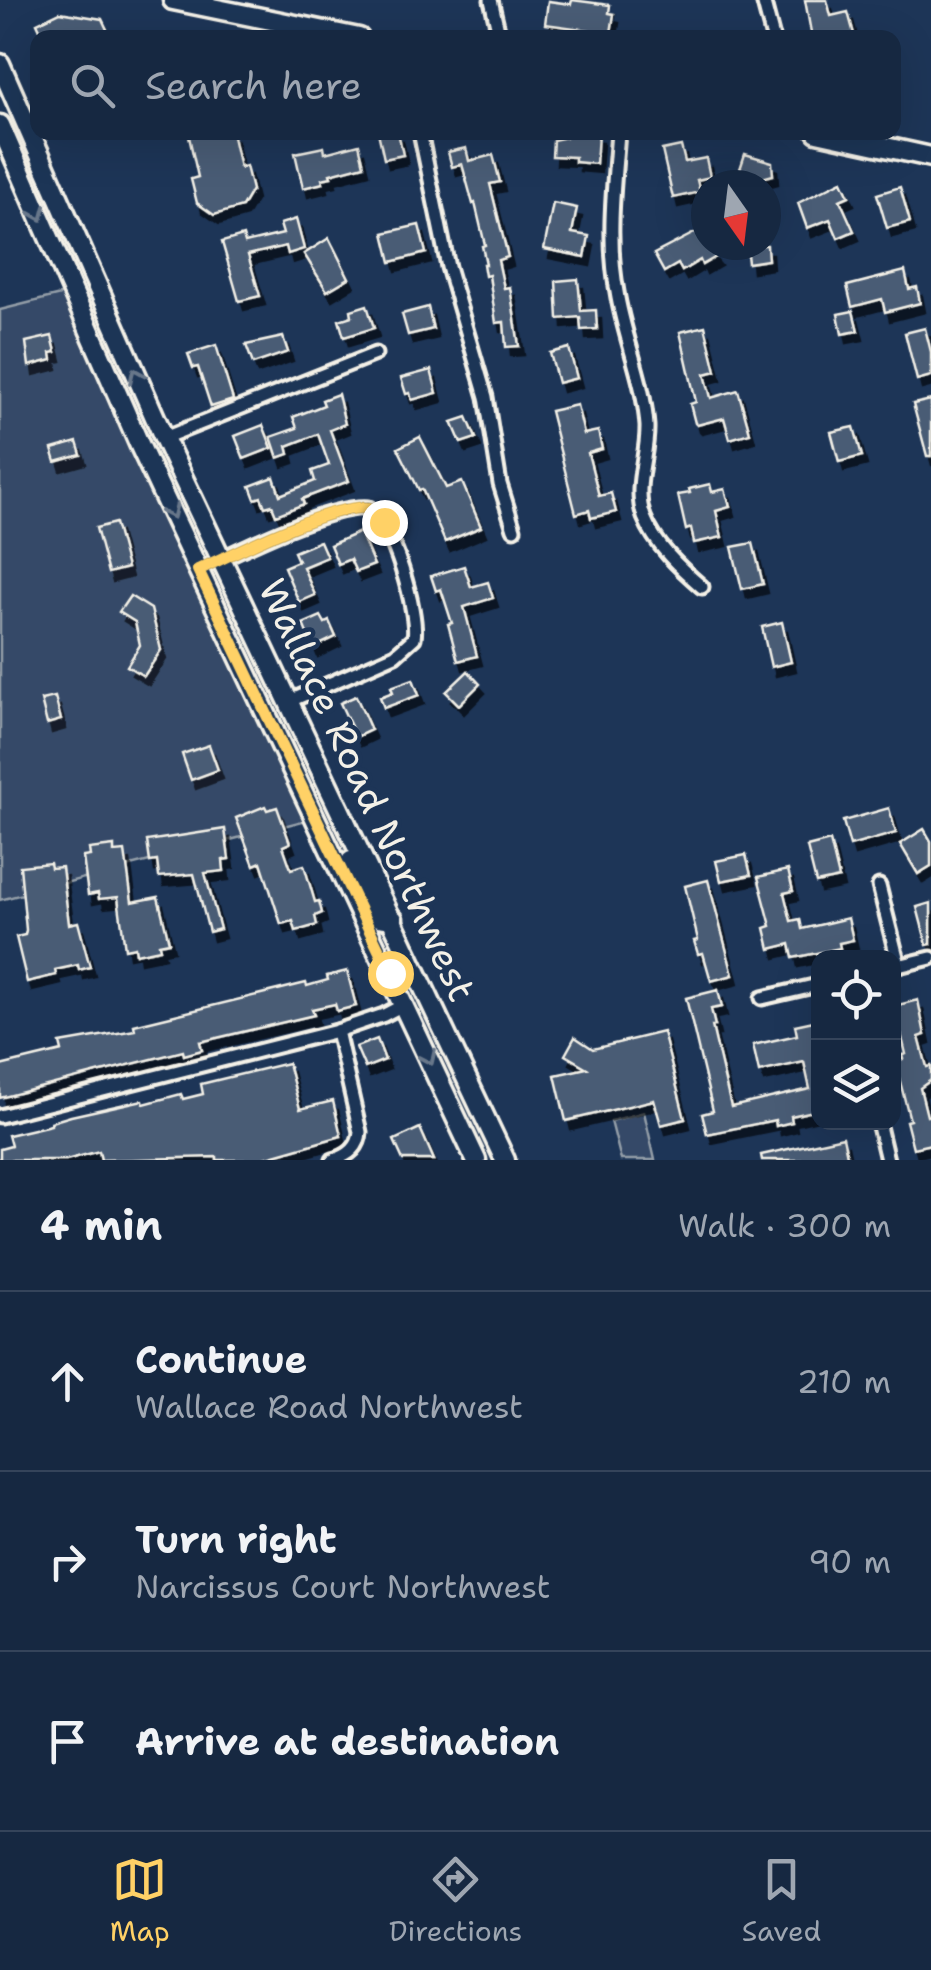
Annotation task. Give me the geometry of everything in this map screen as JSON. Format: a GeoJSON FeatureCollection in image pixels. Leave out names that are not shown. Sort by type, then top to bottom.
{"type":"FeatureCollection","features":[{"type":"Feature","properties":{"kind":"main road"},"geometry":{"type":"LineString","coordinates":[[173,0],[321,30]]}},
{"type":"Feature","properties":{"kind":"main road","name":"Wallace Road Northwest"},"geometry":{"type":"LineString","coordinates":[[0,64],[30,132]]}},
{"type":"Feature","properties":{"kind":"main road","name":"Wallace Road Northwest"},"geometry":{"type":"LineString","coordinates":[[0,125],[198,570],[476,1160]]}},
{"type":"Feature","properties":{"kind":"main road","name":"Wallace Road Northwest"},"geometry":{"type":"LineString","coordinates":[[33,140],[164,438],[505,1160]]}},
{"type":"Feature","properties":{"kind":"main road"},"geometry":{"type":"LineString","coordinates":[[855,140],[931,156]]}},
{"type":"Feature","properties":{"kind":"main road"},"geometry":{"type":"LineString","coordinates":[[313,809],[344,846],[378,917],[393,919]]}},
{"type":"Feature","properties":{"kind":"street"},"geometry":{"type":"LineString","coordinates":[[491,0],[498,30]]}},
{"type":"Feature","properties":{"kind":"street"},"geometry":{"type":"LineString","coordinates":[[763,0],[771,30]]}},
{"type":"Feature","properties":{"kind":"street"},"geometry":{"type":"LineString","coordinates":[[422,140],[448,267],[486,397],[500,484],[514,530]]}},
{"type":"Feature","properties":{"kind":"street"},"geometry":{"type":"LineString","coordinates":[[617,140],[611,228],[622,317],[647,430],[640,498],[652,532],[680,568],[702,588]]}},
{"type":"Feature","properties":{"kind":"street"},"geometry":{"type":"LineString","coordinates":[[164,438],[375,354]]}},
{"type":"Feature","properties":{"kind":"street"},"geometry":{"type":"LineString","coordinates":[[198,570],[348,508],[369,508],[384,522],[415,620],[414,638],[395,655],[290,702]]}},
{"type":"Feature","properties":{"kind":"street"},"geometry":{"type":"LineString","coordinates":[[880,886],[893,950]]}},
{"type":"Feature","properties":{"kind":"street"},"geometry":{"type":"LineString","coordinates":[[901,965],[931,958]]}},
{"type":"Feature","properties":{"kind":"street"},"geometry":{"type":"LineString","coordinates":[[762,998],[811,987]]}},
{"type":"Feature","properties":{"kind":"street"},"geometry":{"type":"LineString","coordinates":[[0,1116],[337,1032],[384,1016],[404,1004]]}},
{"type":"Feature","properties":{"kind":"street"},"geometry":{"type":"LineString","coordinates":[[333,1160],[360,1142],[337,1032]]}},
{"type":"Feature","properties":{"kind":"street"},"geometry":{"type":"LineString","coordinates":[[880,1130],[887,1160]]}},
{"type":"Feature","properties":{"kind":"shaded area"},"geometry":{"type":"Polygon","coordinates":[[[68,293],[322,816],[0,900],[0,310],[68,293]]]}},
{"type":"Feature","properties":{"kind":"shaded area"},"geometry":{"type":"Polygon","coordinates":[[[644,1112],[655,1160],[621,1160],[611,1121],[644,1112]]]}},
{"type":"Feature","properties":{"kind":"building"},"geometry":{"type":"Polygon","coordinates":[[[572,0],[610,5],[609,13],[614,14],[611,30],[545,24],[548,1],[571,4],[572,0]]]}},
{"type":"Feature","properties":{"kind":"building"},"geometry":{"type":"Polygon","coordinates":[[[805,0],[827,0],[831,16],[848,12],[853,30],[811,30],[805,0]]]}},
{"type":"Feature","properties":{"kind":"building"},"geometry":{"type":"Polygon","coordinates":[[[60,12],[102,19],[107,30],[40,30],[37,23],[60,12]]]}},
{"type":"Feature","properties":{"kind":"building"},"geometry":{"type":"Polygon","coordinates":[[[190,140],[234,140],[240,168],[246,166],[252,190],[242,207],[214,215],[197,203],[191,179],[198,177],[190,140]]]}},
{"type":"Feature","properties":{"kind":"building"},"geometry":{"type":"Polygon","coordinates":[[[380,140],[400,140],[403,155],[384,159],[380,140]]]}},
{"type":"Feature","properties":{"kind":"building"},"geometry":{"type":"Polygon","coordinates":[[[553,140],[598,140],[596,164],[575,162],[575,157],[552,156],[553,140]]]}},
{"type":"Feature","properties":{"kind":"building"},"geometry":{"type":"Polygon","coordinates":[[[359,144],[364,165],[330,174],[331,177],[322,179],[323,183],[303,188],[295,153],[324,147],[325,153],[359,144]]]}},
{"type":"Feature","properties":{"kind":"building"},"geometry":{"type":"Polygon","coordinates":[[[681,146],[685,162],[706,158],[709,170],[691,170],[691,194],[673,198],[662,150],[681,146]]]}},
{"type":"Feature","properties":{"kind":"building"},"geometry":{"type":"Polygon","coordinates":[[[466,148],[469,161],[493,155],[500,182],[490,184],[508,257],[498,260],[504,288],[510,287],[519,346],[506,347],[504,322],[496,323],[475,203],[462,164],[452,167],[448,152],[466,148]]]}},
{"type":"Feature","properties":{"kind":"building"},"geometry":{"type":"Polygon","coordinates":[[[745,154],[772,162],[773,170],[740,170],[745,154]]]}},
{"type":"Feature","properties":{"kind":"building"},"geometry":{"type":"Polygon","coordinates":[[[842,181],[849,196],[840,200],[854,231],[838,238],[830,219],[807,228],[798,203],[842,181]]]}},
{"type":"Feature","properties":{"kind":"building"},"geometry":{"type":"Polygon","coordinates":[[[900,187],[910,222],[887,228],[877,194],[900,187]]]}},
{"type":"Feature","properties":{"kind":"building"},"geometry":{"type":"Polygon","coordinates":[[[553,203],[577,208],[572,233],[589,236],[585,257],[544,249],[553,203]]]}},
{"type":"Feature","properties":{"kind":"building"},"geometry":{"type":"Polygon","coordinates":[[[296,219],[304,249],[288,254],[286,246],[248,255],[260,296],[239,301],[222,242],[243,236],[245,243],[283,234],[280,224],[296,219]]]}},
{"type":"Feature","properties":{"kind":"building"},"geometry":{"type":"Polygon","coordinates":[[[419,225],[426,253],[391,262],[384,233],[419,225]]]}},
{"type":"Feature","properties":{"kind":"building"},"geometry":{"type":"Polygon","coordinates":[[[691,235],[691,260],[700,260],[682,271],[678,264],[664,272],[654,254],[691,235]]]}},
{"type":"Feature","properties":{"kind":"building"},"geometry":{"type":"Polygon","coordinates":[[[329,238],[349,278],[327,291],[304,254],[329,238]]]}},
{"type":"Feature","properties":{"kind":"building"},"geometry":{"type":"Polygon","coordinates":[[[905,271],[909,289],[917,287],[920,303],[885,312],[882,299],[852,307],[847,286],[905,271]]]}},
{"type":"Feature","properties":{"kind":"building"},"geometry":{"type":"Polygon","coordinates":[[[578,279],[581,311],[596,310],[597,329],[581,330],[580,317],[558,319],[556,281],[578,279]]]}},
{"type":"Feature","properties":{"kind":"building"},"geometry":{"type":"Polygon","coordinates":[[[367,305],[374,328],[344,337],[339,320],[352,316],[351,310],[367,305]]]}},
{"type":"Feature","properties":{"kind":"building"},"geometry":{"type":"Polygon","coordinates":[[[428,307],[433,329],[408,335],[402,314],[428,307]]]}},
{"type":"Feature","properties":{"kind":"building"},"geometry":{"type":"Polygon","coordinates":[[[853,311],[858,331],[842,334],[838,314],[853,311]]]}},
{"type":"Feature","properties":{"kind":"building"},"geometry":{"type":"Polygon","coordinates":[[[705,326],[716,371],[705,374],[711,398],[738,390],[750,433],[730,439],[724,418],[695,423],[690,404],[696,402],[680,332],[705,326]]]}},
{"type":"Feature","properties":{"kind":"building"},"geometry":{"type":"Polygon","coordinates":[[[925,328],[931,376],[917,380],[905,333],[925,328]]]}},
{"type":"Feature","properties":{"kind":"building"},"geometry":{"type":"Polygon","coordinates":[[[52,336],[56,352],[51,353],[52,360],[29,366],[26,342],[52,336]]]}},
{"type":"Feature","properties":{"kind":"building"},"geometry":{"type":"Polygon","coordinates":[[[283,337],[288,352],[253,364],[246,345],[283,337]]]}},
{"type":"Feature","properties":{"kind":"building"},"geometry":{"type":"Polygon","coordinates":[[[216,345],[233,400],[211,407],[198,367],[193,368],[188,354],[216,345]]]}},
{"type":"Feature","properties":{"kind":"building"},"geometry":{"type":"Polygon","coordinates":[[[569,348],[577,378],[558,383],[550,353],[569,348]]]}},
{"type":"Feature","properties":{"kind":"building"},"geometry":{"type":"Polygon","coordinates":[[[431,370],[437,393],[412,400],[401,378],[431,370]]]}},
{"type":"Feature","properties":{"kind":"building"},"geometry":{"type":"Polygon","coordinates":[[[338,394],[345,424],[330,430],[349,481],[302,499],[304,504],[276,515],[272,505],[265,507],[261,497],[255,499],[250,486],[274,477],[280,495],[315,481],[312,471],[329,465],[318,434],[287,446],[289,454],[278,458],[271,437],[297,428],[293,417],[324,405],[322,400],[338,394]]]}},
{"type":"Feature","properties":{"kind":"building"},"geometry":{"type":"Polygon","coordinates":[[[931,400],[931,456],[927,456],[913,404],[931,400]]]}},
{"type":"Feature","properties":{"kind":"building"},"geometry":{"type":"Polygon","coordinates":[[[577,405],[584,434],[598,431],[602,449],[588,453],[599,496],[611,493],[616,512],[591,518],[589,510],[576,514],[550,411],[577,405]]]}},
{"type":"Feature","properties":{"kind":"building"},"geometry":{"type":"Polygon","coordinates":[[[467,417],[476,438],[461,443],[452,422],[467,417]]]}},
{"type":"Feature","properties":{"kind":"building"},"geometry":{"type":"Polygon","coordinates":[[[263,425],[272,448],[244,459],[235,436],[263,425]]]}},
{"type":"Feature","properties":{"kind":"building"},"geometry":{"type":"Polygon","coordinates":[[[854,427],[862,456],[839,462],[831,432],[854,427]]]}},
{"type":"Feature","properties":{"kind":"building"},"geometry":{"type":"Polygon","coordinates":[[[420,437],[446,488],[462,482],[481,527],[445,542],[422,489],[419,490],[398,448],[420,437]]]}},
{"type":"Feature","properties":{"kind":"building"},"geometry":{"type":"Polygon","coordinates":[[[77,442],[81,455],[56,462],[52,449],[77,442]]]}},
{"type":"Feature","properties":{"kind":"building"},"geometry":{"type":"Polygon","coordinates":[[[710,484],[712,492],[725,489],[730,507],[716,511],[722,537],[694,543],[691,528],[686,530],[678,495],[710,484]]]}},
{"type":"Feature","properties":{"kind":"building"},"geometry":{"type":"Polygon","coordinates":[[[115,523],[127,568],[108,573],[96,528],[115,523]]]}},
{"type":"Feature","properties":{"kind":"building"},"geometry":{"type":"Polygon","coordinates":[[[360,532],[374,565],[356,572],[350,559],[338,564],[330,545],[360,532]]]}},
{"type":"Feature","properties":{"kind":"building"},"geometry":{"type":"Polygon","coordinates":[[[320,541],[327,557],[303,567],[315,595],[299,602],[284,567],[298,561],[294,552],[320,541]]]}},
{"type":"Feature","properties":{"kind":"building"},"geometry":{"type":"Polygon","coordinates":[[[753,543],[763,584],[742,589],[732,547],[753,543]]]}},
{"type":"Feature","properties":{"kind":"building"},"geometry":{"type":"Polygon","coordinates":[[[464,566],[471,587],[488,582],[493,598],[464,607],[477,656],[458,661],[448,624],[452,623],[441,589],[436,591],[431,576],[464,566]]]}},
{"type":"Feature","properties":{"kind":"building"},"geometry":{"type":"Polygon","coordinates":[[[130,596],[151,609],[161,650],[144,676],[127,666],[140,645],[135,622],[119,612],[130,596]]]}},
{"type":"Feature","properties":{"kind":"building"},"geometry":{"type":"Polygon","coordinates":[[[321,616],[325,623],[329,621],[336,637],[313,648],[303,624],[321,616]]]}},
{"type":"Feature","properties":{"kind":"building"},"geometry":{"type":"Polygon","coordinates":[[[782,622],[791,662],[771,667],[762,627],[782,622]]]}},
{"type":"Feature","properties":{"kind":"building"},"geometry":{"type":"Polygon","coordinates":[[[468,671],[480,684],[459,705],[446,692],[468,671]]]}},
{"type":"Feature","properties":{"kind":"building"},"geometry":{"type":"Polygon","coordinates":[[[413,679],[419,695],[384,708],[380,697],[393,692],[391,687],[413,679]]]}},
{"type":"Feature","properties":{"kind":"building"},"geometry":{"type":"Polygon","coordinates":[[[356,696],[371,730],[356,737],[340,703],[356,696]]]}},
{"type":"Feature","properties":{"kind":"building"},"geometry":{"type":"Polygon","coordinates":[[[55,697],[61,720],[47,724],[41,700],[55,697]]]}},
{"type":"Feature","properties":{"kind":"building"},"geometry":{"type":"Polygon","coordinates":[[[209,745],[218,770],[191,780],[182,754],[209,745]]]}},
{"type":"Feature","properties":{"kind":"building"},"geometry":{"type":"Polygon","coordinates":[[[265,806],[267,810],[277,807],[290,843],[283,846],[291,869],[304,865],[322,913],[315,916],[317,925],[296,931],[293,921],[281,924],[261,862],[254,865],[236,818],[265,806]]]}},
{"type":"Feature","properties":{"kind":"building"},"geometry":{"type":"Polygon","coordinates":[[[889,808],[896,833],[850,846],[843,821],[889,808]]]}},
{"type":"Feature","properties":{"kind":"building"},"geometry":{"type":"Polygon","coordinates":[[[225,829],[229,859],[223,860],[224,871],[205,873],[220,929],[209,932],[194,874],[159,877],[157,861],[150,862],[147,841],[225,829]]]}},
{"type":"Feature","properties":{"kind":"building"},"geometry":{"type":"Polygon","coordinates":[[[924,829],[931,841],[931,866],[918,874],[900,844],[924,829]]]}},
{"type":"Feature","properties":{"kind":"building"},"geometry":{"type":"Polygon","coordinates":[[[830,841],[839,878],[816,883],[807,847],[830,841]]]}},
{"type":"Feature","properties":{"kind":"building"},"geometry":{"type":"Polygon","coordinates":[[[114,846],[114,852],[125,851],[132,902],[158,897],[169,942],[159,944],[160,949],[136,954],[135,947],[125,949],[118,897],[99,899],[98,893],[88,895],[83,857],[90,856],[89,849],[114,846]]]}},
{"type":"Feature","properties":{"kind":"building"},"geometry":{"type":"Polygon","coordinates":[[[746,855],[751,875],[721,881],[716,861],[746,855]]]}},
{"type":"Feature","properties":{"kind":"building"},"geometry":{"type":"Polygon","coordinates":[[[50,863],[51,868],[62,867],[69,924],[78,922],[90,967],[79,970],[78,965],[55,970],[56,975],[27,982],[16,937],[25,935],[26,930],[20,866],[50,863]]]}},
{"type":"Feature","properties":{"kind":"building"},"geometry":{"type":"Polygon","coordinates":[[[788,870],[793,891],[784,893],[791,921],[800,919],[802,929],[848,918],[853,940],[839,943],[840,948],[811,950],[811,954],[793,958],[790,944],[770,949],[765,928],[771,926],[758,877],[788,870]]]}},
{"type":"Feature","properties":{"kind":"building"},"geometry":{"type":"Polygon","coordinates":[[[708,880],[733,975],[711,981],[703,953],[698,954],[694,941],[698,940],[685,886],[708,880]]]}},
{"type":"Feature","properties":{"kind":"building"},"geometry":{"type":"Polygon","coordinates":[[[931,903],[931,944],[927,945],[917,907],[931,903]]]}},
{"type":"Feature","properties":{"kind":"building"},"geometry":{"type":"Polygon","coordinates":[[[347,971],[356,1006],[337,1011],[335,1004],[312,1009],[314,1015],[200,1042],[202,1050],[184,1055],[183,1051],[0,1098],[0,1066],[62,1051],[60,1043],[135,1030],[134,1025],[306,983],[307,986],[347,971]]]}},
{"type":"Feature","properties":{"kind":"building"},"geometry":{"type":"Polygon","coordinates":[[[718,990],[722,1007],[711,1009],[712,1026],[731,1107],[810,1089],[804,1062],[759,1072],[753,1045],[797,1035],[795,1025],[811,1022],[811,1112],[791,1116],[792,1122],[776,1126],[775,1120],[707,1134],[702,1114],[713,1111],[686,998],[718,990]]]}},
{"type":"Feature","properties":{"kind":"building"},"geometry":{"type":"Polygon","coordinates":[[[918,1000],[925,1035],[919,1037],[927,1067],[931,1066],[931,1080],[920,1088],[927,1116],[931,1115],[931,1144],[913,1148],[901,1085],[901,1060],[906,1054],[901,1004],[918,1000]]]}},
{"type":"Feature","properties":{"kind":"building"},"geometry":{"type":"Polygon","coordinates":[[[663,1032],[685,1119],[661,1125],[654,1100],[566,1121],[555,1075],[587,1068],[565,1055],[575,1037],[593,1049],[663,1032]]]}},
{"type":"Feature","properties":{"kind":"building"},"geometry":{"type":"Polygon","coordinates":[[[377,1039],[385,1060],[365,1068],[356,1047],[377,1039]]]}},
{"type":"Feature","properties":{"kind":"building"},"geometry":{"type":"Polygon","coordinates":[[[288,1063],[300,1109],[333,1101],[341,1136],[257,1160],[101,1160],[99,1151],[66,1160],[0,1160],[0,1149],[11,1146],[8,1135],[143,1100],[144,1104],[181,1094],[183,1099],[203,1094],[201,1084],[288,1063]]]}},
{"type":"Feature","properties":{"kind":"building"},"geometry":{"type":"Polygon","coordinates":[[[420,1128],[434,1160],[403,1160],[394,1140],[420,1128]]]}},
{"type":"Feature","properties":{"kind":"building"},"geometry":{"type":"Polygon","coordinates":[[[843,1137],[848,1160],[762,1160],[761,1155],[843,1137]]]}},
{"type":"Feature","properties":{"kind":"route"},"geometry":{"type":"LineString","coordinates":[[384,522],[369,508],[348,508],[198,570],[390,973]]}}]}
